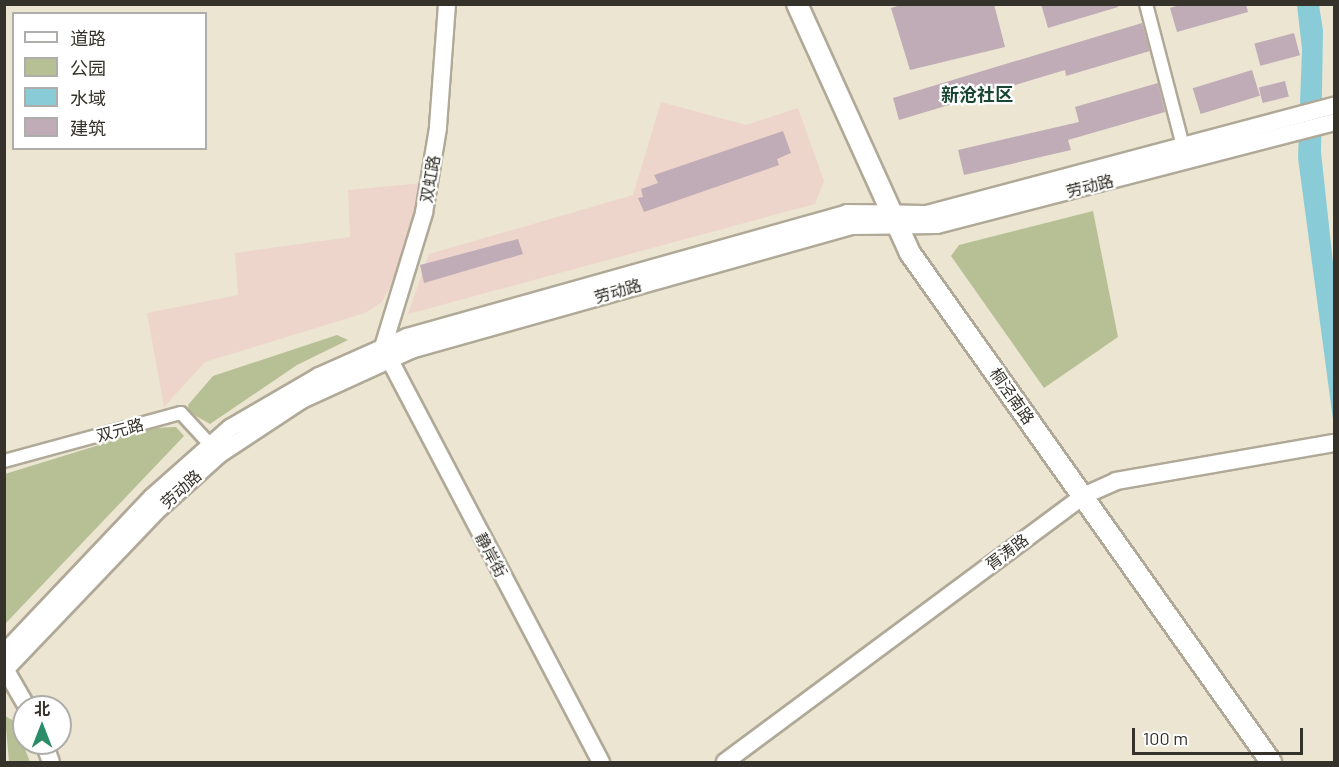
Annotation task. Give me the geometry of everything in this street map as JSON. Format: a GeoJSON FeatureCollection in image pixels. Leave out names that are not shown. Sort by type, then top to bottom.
{"type":"FeatureCollection","features":[{"type":"Feature","properties":{"kind":"main road","name":"桐泾南路"},"geometry":{"type":"LineString","coordinates":[[783,4],[884,219],[1078,499],[1255,762]]}},
{"type":"Feature","properties":{"kind":"main road","name":"桐泾南路"},"geometry":{"type":"LineString","coordinates":[[797,4],[884,219]]}},
{"type":"Feature","properties":{"kind":"main road","name":"桐泾南路"},"geometry":{"type":"LineString","coordinates":[[1078,499],[1271,762]]}},
{"type":"Feature","properties":{"kind":"street","name":"双虹路"},"geometry":{"type":"LineString","coordinates":[[386,354],[426,203],[447,4]]}},
{"type":"Feature","properties":{"kind":"street"},"geometry":{"type":"LineString","coordinates":[[1146,4],[1185,155]]}},
{"type":"Feature","properties":{"kind":"street","name":"劳动路"},"geometry":{"type":"LineString","coordinates":[[5,665],[152,497],[215,449],[273,400],[386,354],[431,329],[847,213],[937,225],[1329,115]]}},
{"type":"Feature","properties":{"kind":"street","name":"静岸街"},"geometry":{"type":"LineString","coordinates":[[386,354],[601,762]]}},
{"type":"Feature","properties":{"kind":"street","name":"双元路"},"geometry":{"type":"LineString","coordinates":[[4,461],[181,413],[215,449]]}},
{"type":"Feature","properties":{"kind":"street","name":"胥涛路"},"geometry":{"type":"LineString","coordinates":[[724,762],[1078,499],[1116,481],[1335,443]]}},
{"type":"Feature","properties":{"kind":"street"},"geometry":{"type":"LineString","coordinates":[[5,665],[21,695]]}},
{"type":"Feature","properties":{"kind":"shaded area"},"geometry":{"type":"Polygon","coordinates":[[[661,102],[746,125],[798,108],[824,181],[815,204],[408,314],[429,254],[633,195],[661,102]]]}},
{"type":"Feature","properties":{"kind":"shaded area"},"geometry":{"type":"Polygon","coordinates":[[[422,183],[398,271],[382,302],[365,313],[205,362],[164,407],[147,313],[238,295],[235,253],[350,237],[348,190],[422,183]]]}},
{"type":"Feature","properties":{"kind":"green space"},"geometry":{"type":"Polygon","coordinates":[[[1093,211],[1118,337],[1044,388],[951,256],[959,245],[1093,211]]]}},
{"type":"Feature","properties":{"kind":"green space"},"geometry":{"type":"Polygon","coordinates":[[[337,335],[348,340],[297,365],[210,424],[189,412],[188,405],[213,376],[337,335]]]}},
{"type":"Feature","properties":{"kind":"green space"},"geometry":{"type":"Polygon","coordinates":[[[176,427],[184,436],[5,624],[5,474],[154,428],[176,427]]]}},
{"type":"Feature","properties":{"kind":"green space"},"geometry":{"type":"Polygon","coordinates":[[[5,716],[12,720],[12,755],[27,755],[30,762],[9,762],[5,716]]]}},
{"type":"Feature","properties":{"kind":"water"},"geometry":{"type":"Polygon","coordinates":[[[1297,5],[1319,5],[1323,30],[1321,152],[1334,272],[1334,427],[1298,158],[1302,49],[1297,5]]]}},
{"type":"Feature","properties":{"kind":"building"},"geometry":{"type":"Polygon","coordinates":[[[904,4],[994,4],[1005,47],[910,70],[891,8],[904,4]]]}},
{"type":"Feature","properties":{"kind":"building"},"geometry":{"type":"Polygon","coordinates":[[[1041,4],[1118,4],[1118,7],[1048,28],[1041,4]]]}},
{"type":"Feature","properties":{"kind":"building"},"geometry":{"type":"Polygon","coordinates":[[[1183,4],[1246,4],[1248,12],[1177,32],[1170,8],[1183,4]]]}},
{"type":"Feature","properties":{"kind":"building"},"geometry":{"type":"Polygon","coordinates":[[[1142,23],[1150,51],[1066,76],[1065,70],[899,120],[893,98],[1142,23]]]}},
{"type":"Feature","properties":{"kind":"building"},"geometry":{"type":"Polygon","coordinates":[[[1294,33],[1300,55],[1260,66],[1254,44],[1294,33]]]}},
{"type":"Feature","properties":{"kind":"building"},"geometry":{"type":"Polygon","coordinates":[[[1252,70],[1260,96],[1201,114],[1193,88],[1252,70]]]}},
{"type":"Feature","properties":{"kind":"building"},"geometry":{"type":"Polygon","coordinates":[[[1285,81],[1289,97],[1263,103],[1259,88],[1285,81]]]}},
{"type":"Feature","properties":{"kind":"building"},"geometry":{"type":"Polygon","coordinates":[[[1158,83],[1165,112],[1068,140],[1071,150],[964,175],[958,150],[1079,122],[1075,107],[1158,83]]]}},
{"type":"Feature","properties":{"kind":"building"},"geometry":{"type":"Polygon","coordinates":[[[783,131],[791,153],[777,159],[779,165],[644,212],[638,198],[643,197],[641,189],[658,183],[654,175],[783,131]]]}},
{"type":"Feature","properties":{"kind":"building"},"geometry":{"type":"Polygon","coordinates":[[[518,239],[523,254],[424,283],[420,265],[518,239]]]}},
{"type":"Feature","properties":{"kind":"district","name":"新沧社区"},"geometry":{"type":"Point","coordinates":[977,94]}}]}
